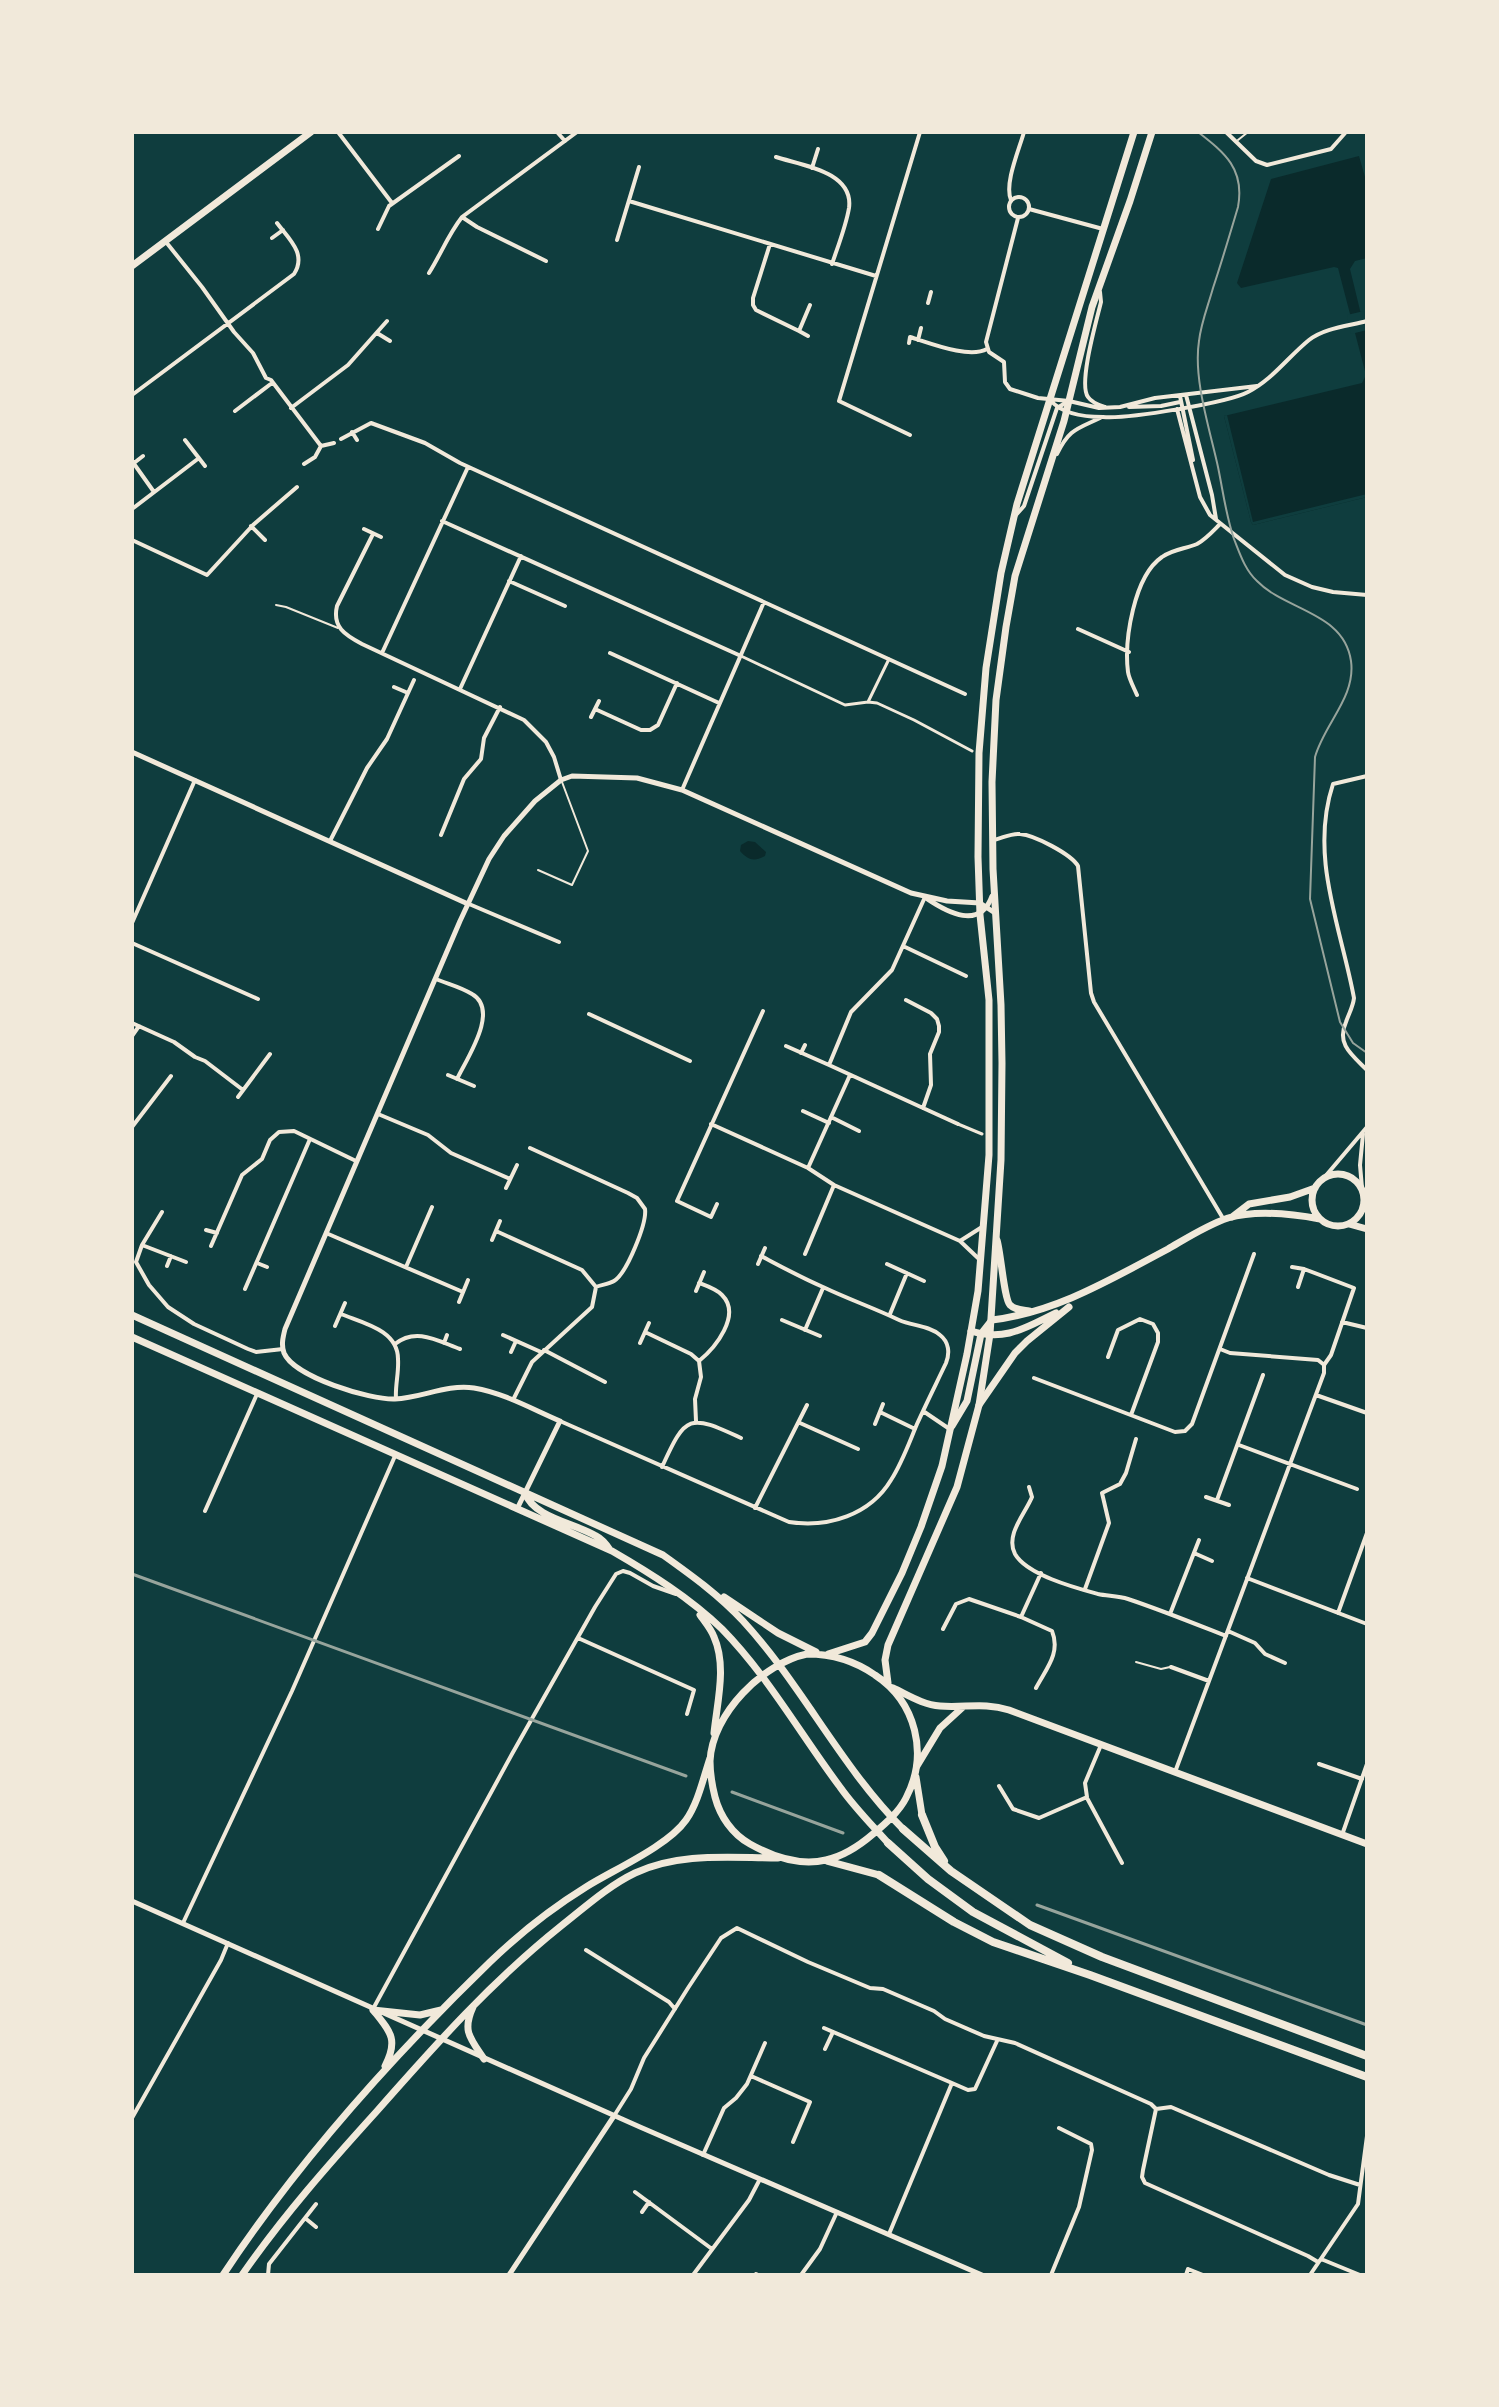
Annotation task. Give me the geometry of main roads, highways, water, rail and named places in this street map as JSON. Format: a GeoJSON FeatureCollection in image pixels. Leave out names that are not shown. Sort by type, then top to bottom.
{"type":"FeatureCollection","features":[{"type":"Feature","properties":{"kind":"highway"},"geometry":{"type":"LineString","coordinates":[[922,1815],[935,1847],[951,1871]]}},
{"type":"Feature","properties":{"kind":"highway"},"geometry":{"type":"LineString","coordinates":[[903,1829],[951,1871],[1004,1909],[1058,1939],[1367,2056]]}},
{"type":"Feature","properties":{"kind":"highway"},"geometry":{"type":"LineString","coordinates":[[888,1843],[928,1879],[973,1912],[1090,1975]]}},
{"type":"Feature","properties":{"kind":"highway"},"geometry":{"type":"LineString","coordinates":[[879,1875],[954,1922],[993,1942],[1367,2077]]}},
{"type":"Feature","properties":{"kind":"main road"},"geometry":{"type":"LineString","coordinates":[[132,266],[311,132]]}},
{"type":"Feature","properties":{"kind":"main road"},"geometry":{"type":"LineString","coordinates":[[952,1428],[967,1401],[992,1320],[1001,1160],[1002,1029],[978,831],[981,708],[990,636],[1013,519],[1134,132]]}},
{"type":"Feature","properties":{"kind":"main road"},"geometry":{"type":"LineString","coordinates":[[223,2275],[298,2172],[381,2076],[493,1959],[581,1890],[678,1829],[691,1812],[722,1723],[734,1702],[762,1677],[797,1656],[825,1654],[865,1642],[918,1535],[952,1428],[971,1331],[985,1224],[990,1040],[980,915],[988,908],[994,892],[994,733],[1006,627],[1015,576],[1052,464],[1100,282],[1152,132]]}},
{"type":"Feature","properties":{"kind":"main road"},"geometry":{"type":"LineString","coordinates":[[992,1320],[1034,1312],[1084,1294],[1249,1204],[1290,1197],[1315,1187],[1335,1174],[1347,1175],[1364,1194],[1362,1212],[1349,1224]]}},
{"type":"Feature","properties":{"kind":"main road"},"geometry":{"type":"LineString","coordinates":[[1315,1187],[1313,1207],[1320,1219]]}},
{"type":"Feature","properties":{"kind":"main road"},"geometry":{"type":"LineString","coordinates":[[1228,1218],[1287,1213],[1320,1219],[1334,1226],[1349,1224],[1367,1229]]}},
{"type":"Feature","properties":{"kind":"main road"},"geometry":{"type":"LineString","coordinates":[[996,1233],[1003,1262],[1006,1299],[1014,1308],[1034,1312]]}},
{"type":"Feature","properties":{"kind":"main road"},"geometry":{"type":"LineString","coordinates":[[979,1405],[1015,1353],[1084,1294]]}},
{"type":"Feature","properties":{"kind":"main road"},"geometry":{"type":"LineString","coordinates":[[971,1331],[986,1334],[1019,1332],[1069,1307]]}},
{"type":"Feature","properties":{"kind":"main road"},"geometry":{"type":"LineString","coordinates":[[132,1315],[663,1555],[801,1647],[868,1670],[925,1703],[1000,1707],[1367,1844]]}},
{"type":"Feature","properties":{"kind":"main road"},"geometry":{"type":"LineString","coordinates":[[922,1815],[913,1725],[906,1705],[891,1686],[885,1660],[888,1645],[948,1512],[966,1459],[979,1405],[986,1334]]}},
{"type":"Feature","properties":{"kind":"main road"},"geometry":{"type":"LineString","coordinates":[[132,1337],[396,1453],[612,1551],[642,1568],[693,1604],[721,1629],[762,1677],[842,1791],[888,1843]]}},
{"type":"Feature","properties":{"kind":"main road"},"geometry":{"type":"LineString","coordinates":[[525,1493],[528,1503],[600,1537],[612,1551]]}},
{"type":"Feature","properties":{"kind":"main road"},"geometry":{"type":"LineString","coordinates":[[689,1573],[743,1621],[861,1782],[903,1829]]}},
{"type":"Feature","properties":{"kind":"main road"},"geometry":{"type":"LineString","coordinates":[[693,1604],[714,1635],[720,1655],[713,1747]]}},
{"type":"Feature","properties":{"kind":"main road"},"geometry":{"type":"LineString","coordinates":[[824,1861],[852,1850],[891,1817],[906,1797],[916,1770],[940,1728],[963,1707]]}},
{"type":"Feature","properties":{"kind":"main road"},"geometry":{"type":"LineString","coordinates":[[710,1758],[711,1779],[725,1820],[744,1840],[778,1858]]}},
{"type":"Feature","properties":{"kind":"main road"},"geometry":{"type":"LineString","coordinates":[[242,2275],[311,2183],[475,2001],[522,1957],[573,1916],[633,1874],[676,1860],[698,1857],[824,1861],[879,1875]]}},
{"type":"Feature","properties":{"kind":"main road"},"geometry":{"type":"LineString","coordinates":[[475,2001],[466,2028],[484,2059]]}},
{"type":"Feature","properties":{"kind":"main road"},"geometry":{"type":"LineString","coordinates":[[381,2076],[392,2054],[393,2044],[390,2031],[373,2010],[420,2015],[443,2009]]}},
{"type":"Feature","properties":{"kind":"water"},"geometry":{"type":"Polygon","coordinates":[[[1359,156],[1367,184],[1367,258],[1355,261],[1350,269],[1367,339],[1367,497],[1253,525],[1224,416],[1362,383],[1366,375],[1338,268],[1241,288],[1237,283],[1271,179],[1359,156]]]}},
{"type":"Feature","properties":{"kind":"water"},"geometry":{"type":"Polygon","coordinates":[[[748,841],[755,842],[766,852],[765,856],[754,859],[743,854],[741,845],[748,841]]]}},
{"type":"Feature","properties":{"kind":"tram line"},"geometry":{"type":"LineString","coordinates":[[1198,132],[1231,163],[1236,172],[1239,194],[1238,207],[1203,321],[1198,356],[1203,404],[1231,530],[1243,562],[1253,577],[1269,591],[1326,622],[1346,645],[1351,661],[1349,687],[1315,757],[1310,899],[1340,1022],[1353,1043],[1367,1053]]}},
{"type":"Feature","properties":{"kind":"railway"},"geometry":{"type":"LineString","coordinates":[[132,1574],[686,1776]]}},
{"type":"Feature","properties":{"kind":"railway"},"geometry":{"type":"LineString","coordinates":[[732,1792],[843,1833]]}},
{"type":"Feature","properties":{"kind":"railway"},"geometry":{"type":"LineString","coordinates":[[1037,1905],[1367,2025]]}}]}
